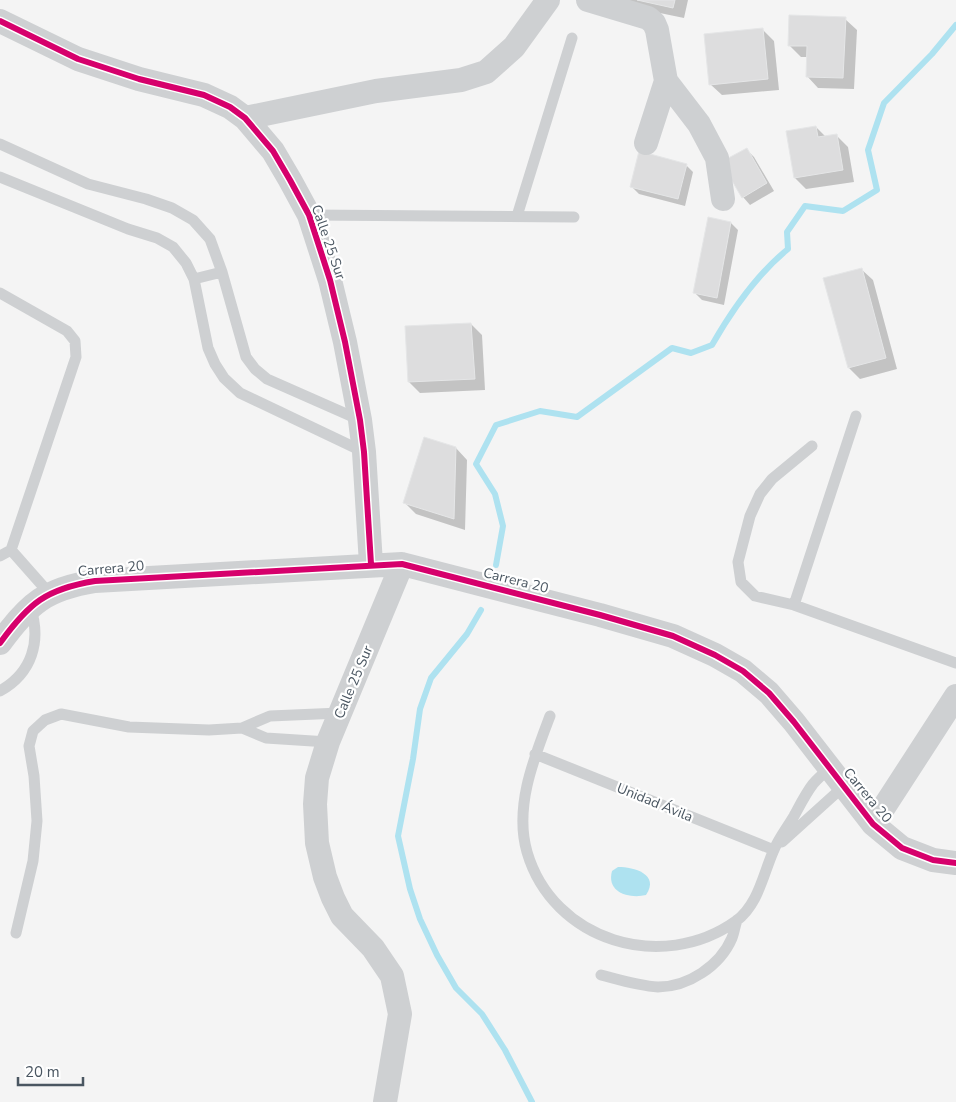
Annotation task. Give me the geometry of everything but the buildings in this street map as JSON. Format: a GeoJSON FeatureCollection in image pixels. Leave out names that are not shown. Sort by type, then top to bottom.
{"type":"FeatureCollection","features":[{"type":"Feature","properties":{"kind":"street"},"geometry":{"type":"LineString","coordinates":[[245,118],[376,91],[462,80],[486,72],[514,47],[548,0]]}},
{"type":"Feature","properties":{"kind":"street"},"geometry":{"type":"LineString","coordinates":[[588,0],[648,18],[654,23],[666,80],[699,124],[717,158],[723,199]]}},
{"type":"Feature","properties":{"kind":"street","name":"Calle 25 Sur"},"geometry":{"type":"LineString","coordinates":[[0,21],[78,58],[139,79],[204,95],[230,107],[245,118],[272,151],[309,215],[332,289],[345,342],[360,420],[364,452],[371,564]]}},
{"type":"Feature","properties":{"kind":"street"},"geometry":{"type":"LineString","coordinates":[[646,143],[666,80]]}},
{"type":"Feature","properties":{"kind":"street","name":"Carrera 20"},"geometry":{"type":"LineString","coordinates":[[40,600],[70,585],[95,581],[371,564],[402,564],[600,615],[673,636],[715,654],[743,671],[769,693],[794,722],[873,824],[902,848],[933,860],[956,863]]}},
{"type":"Feature","properties":{"kind":"street","name":"Calle 25 Sur"},"geometry":{"type":"LineString","coordinates":[[385,1102],[400,1014],[392,976],[373,948],[342,916],[333,898],[325,877],[317,843],[315,804],[317,778],[328,742],[402,564]]}},
{"type":"Feature","properties":{"kind":"street"},"geometry":{"type":"LineString","coordinates":[[0,643],[40,600]]}},
{"type":"Feature","properties":{"kind":"street","name":"Carrera 20"},"geometry":{"type":"LineString","coordinates":[[873,824],[956,696]]}},
{"type":"Feature","properties":{"kind":"lane"},"geometry":{"type":"LineString","coordinates":[[516,216],[572,38]]}},
{"type":"Feature","properties":{"kind":"lane"},"geometry":{"type":"LineString","coordinates":[[0,144],[88,184],[146,199],[172,208],[193,220],[210,239],[222,272],[246,357],[255,369],[268,379],[360,420]]}},
{"type":"Feature","properties":{"kind":"lane"},"geometry":{"type":"LineString","coordinates":[[0,177],[165,242],[173,247],[186,263],[194,279],[208,348],[224,378],[240,393],[364,452]]}},
{"type":"Feature","properties":{"kind":"lane"},"geometry":{"type":"LineString","coordinates":[[309,215],[574,217]]}},
{"type":"Feature","properties":{"kind":"lane"},"geometry":{"type":"LineString","coordinates":[[194,279],[222,272]]}},
{"type":"Feature","properties":{"kind":"lane"},"geometry":{"type":"LineString","coordinates":[[0,293],[66,331],[75,341],[76,357],[11,550],[0,556]]}},
{"type":"Feature","properties":{"kind":"lane"},"geometry":{"type":"LineString","coordinates":[[794,605],[856,416]]}},
{"type":"Feature","properties":{"kind":"lane"},"geometry":{"type":"LineString","coordinates":[[812,446],[772,479],[760,494],[750,516],[738,562],[741,582],[755,596],[794,605],[956,663]]}},
{"type":"Feature","properties":{"kind":"lane"},"geometry":{"type":"LineString","coordinates":[[0,691],[22,674],[32,654],[36,635],[34,618],[40,600],[11,550]]}},
{"type":"Feature","properties":{"kind":"lane"},"geometry":{"type":"LineString","coordinates":[[16,933],[33,860],[37,821],[34,776],[29,746],[33,731],[44,720],[61,714],[128,727],[168,730],[242,728],[270,716],[340,713]]}},
{"type":"Feature","properties":{"kind":"lane"},"geometry":{"type":"LineString","coordinates":[[550,716],[535,754],[526,794],[524,824],[527,852],[539,880],[555,903],[577,922],[598,935],[640,946],[679,945],[698,940],[716,933],[737,920],[748,908],[759,891],[774,850],[814,783],[830,768]]}},
{"type":"Feature","properties":{"kind":"lane"},"geometry":{"type":"LineString","coordinates":[[242,728],[266,738],[328,742]]}},
{"type":"Feature","properties":{"kind":"lane","name":"Unidad Ávila"},"geometry":{"type":"LineString","coordinates":[[535,754],[774,850]]}},
{"type":"Feature","properties":{"kind":"lane"},"geometry":{"type":"LineString","coordinates":[[774,850],[844,786]]}},
{"type":"Feature","properties":{"kind":"lane"},"geometry":{"type":"LineString","coordinates":[[601,975],[633,984],[659,987],[679,984],[701,974],[718,960],[732,939],[737,920]]}},
{"type":"Feature","properties":{"kind":"water"},"geometry":{"type":"Polygon","coordinates":[[[618,867],[638,870],[648,877],[650,882],[646,895],[627,895],[616,889],[611,879],[612,871],[618,867]]]}},
{"type":"Feature","properties":{"kind":"waterway"},"geometry":{"type":"LineString","coordinates":[[496,565],[503,526],[495,494],[476,464],[496,425],[540,411],[577,417],[672,348],[691,353],[712,345],[755,282],[788,249],[787,232],[805,206],[843,211],[877,190],[868,150],[884,103],[932,54],[956,25]]}},
{"type":"Feature","properties":{"kind":"waterway"},"geometry":{"type":"LineString","coordinates":[[481,610],[467,634],[431,678],[420,709],[413,759],[398,836],[410,889],[420,919],[437,955],[456,988],[482,1014],[505,1050],[532,1102]]}},
{"type":"Feature","properties":{"kind":"cycle path"},"geometry":{"type":"LineString","coordinates":[[0,21],[78,59],[139,79],[204,95],[230,107],[245,118],[273,151],[309,215],[330,280],[345,342],[360,420],[364,452],[371,564]]}},
{"type":"Feature","properties":{"kind":"cycle path"},"geometry":{"type":"LineString","coordinates":[[0,643],[20,618],[40,600],[64,588],[78,584],[95,581],[402,564],[600,615],[673,636],[715,655],[743,671],[769,693],[794,722],[873,824],[902,848],[933,860],[956,863]]}}]}
